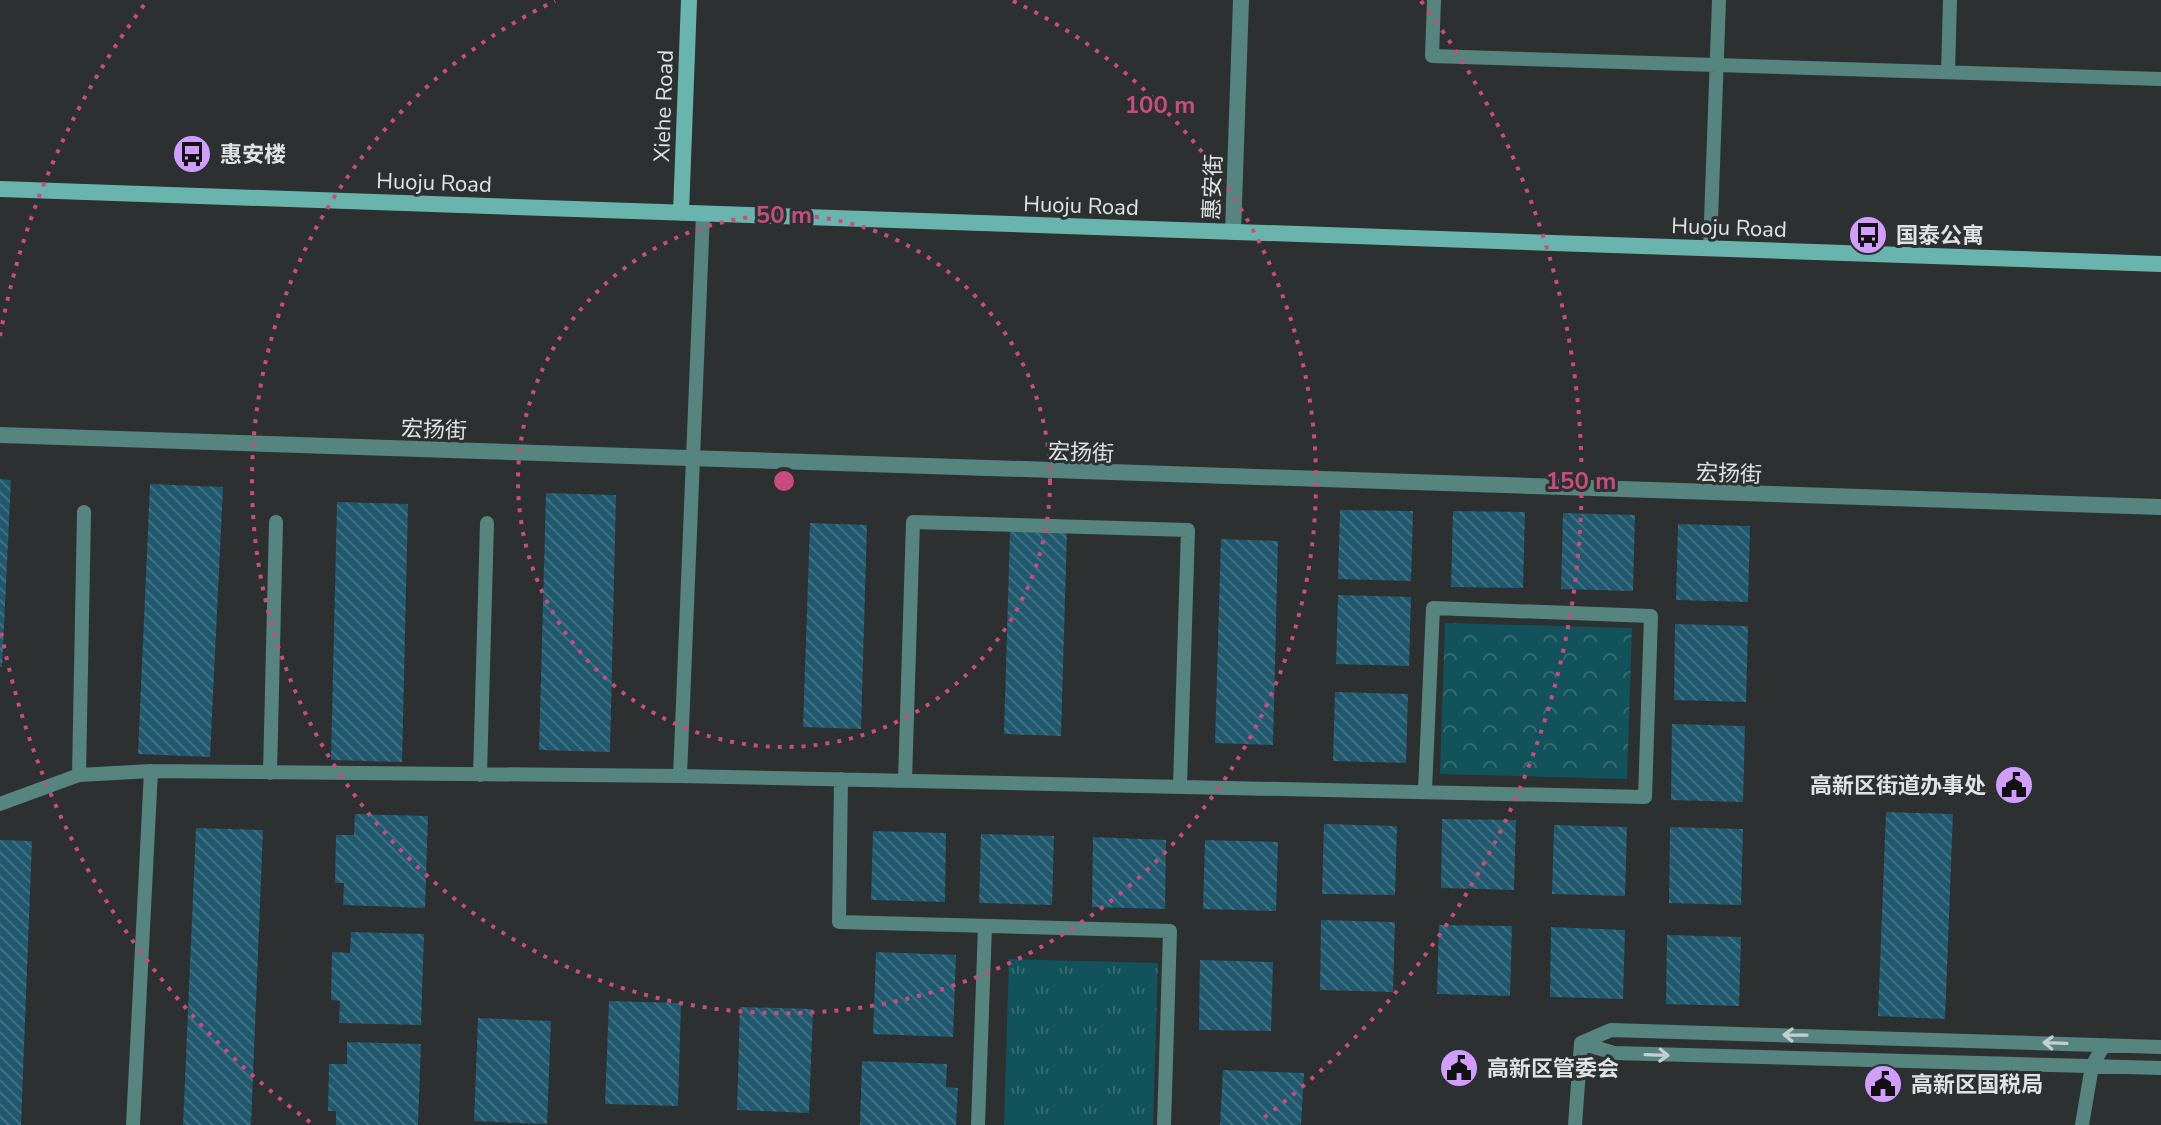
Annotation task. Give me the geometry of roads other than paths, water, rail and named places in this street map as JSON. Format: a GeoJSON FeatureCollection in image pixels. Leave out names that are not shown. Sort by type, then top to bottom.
{"type":"FeatureCollection","features":[{"type":"Feature","properties":{"kind":"street","name":"Xiehe Road"},"geometry":{"type":"LineString","coordinates":[[681,213],[689,0]]}},
{"type":"Feature","properties":{"kind":"street","name":"惠安街"},"geometry":{"type":"LineString","coordinates":[[1233,232],[1241,0]]}},
{"type":"Feature","properties":{"kind":"street","name":"Huoju Road"},"geometry":{"type":"LineString","coordinates":[[0,189],[2161,264]]}},
{"type":"Feature","properties":{"kind":"street","name":"宏扬街"},"geometry":{"type":"LineString","coordinates":[[0,435],[693,461],[2161,507]]}},
{"type":"Feature","properties":{"kind":"lane"},"geometry":{"type":"LineString","coordinates":[[1434,0],[1432,56],[2161,79]]}},
{"type":"Feature","properties":{"kind":"lane"},"geometry":{"type":"LineString","coordinates":[[1710,248],[1719,0]]}},
{"type":"Feature","properties":{"kind":"lane"},"geometry":{"type":"LineString","coordinates":[[1948,72],[1950,0]]}},
{"type":"Feature","properties":{"kind":"lane"},"geometry":{"type":"LineString","coordinates":[[680,776],[703,214]]}},
{"type":"Feature","properties":{"kind":"lane"},"geometry":{"type":"LineString","coordinates":[[79,775],[84,512]]}},
{"type":"Feature","properties":{"kind":"lane"},"geometry":{"type":"LineString","coordinates":[[270,773],[276,522]]}},
{"type":"Feature","properties":{"kind":"lane"},"geometry":{"type":"LineString","coordinates":[[905,780],[913,522],[1188,530],[1180,785]]}},
{"type":"Feature","properties":{"kind":"lane"},"geometry":{"type":"LineString","coordinates":[[480,775],[487,523]]}},
{"type":"Feature","properties":{"kind":"lane"},"geometry":{"type":"LineString","coordinates":[[0,804],[79,775],[151,771],[680,776],[1645,797],[1651,616],[1433,608],[1425,790]]}},
{"type":"Feature","properties":{"kind":"lane"},"geometry":{"type":"LineString","coordinates":[[133,1125],[151,771]]}},
{"type":"Feature","properties":{"kind":"lane"},"geometry":{"type":"LineString","coordinates":[[841,779],[839,922],[1170,931],[1164,1125]]}},
{"type":"Feature","properties":{"kind":"lane"},"geometry":{"type":"LineString","coordinates":[[978,1125],[985,926]]}},
{"type":"Feature","properties":{"kind":"lane"},"geometry":{"type":"LineString","coordinates":[[1581,1043],[1611,1030],[2161,1047]]}},
{"type":"Feature","properties":{"kind":"lane"},"geometry":{"type":"LineString","coordinates":[[1581,1043],[1614,1053],[2161,1068]]}},
{"type":"Feature","properties":{"kind":"lane"},"geometry":{"type":"LineString","coordinates":[[1575,1125],[1581,1043]]}},
{"type":"Feature","properties":{"kind":"lane"},"geometry":{"type":"LineString","coordinates":[[2082,1125],[2092,1066],[2104,1045]]}},
{"type":"Feature","properties":{"kind":"place","name":"惠安楼"},"geometry":{"type":"Point","coordinates":[192,154]}},
{"type":"Feature","properties":{"kind":"place","name":"国泰公寓"},"geometry":{"type":"Point","coordinates":[1868,235]}},
{"type":"Feature","properties":{"kind":"place","name":"高新区街道办事处"},"geometry":{"type":"Point","coordinates":[2014,785]}},
{"type":"Feature","properties":{"kind":"place","name":"高新区管委会"},"geometry":{"type":"Point","coordinates":[1459,1068]}},
{"type":"Feature","properties":{"kind":"place","name":"高新区国税局"},"geometry":{"type":"Point","coordinates":[1883,1084]}}]}
